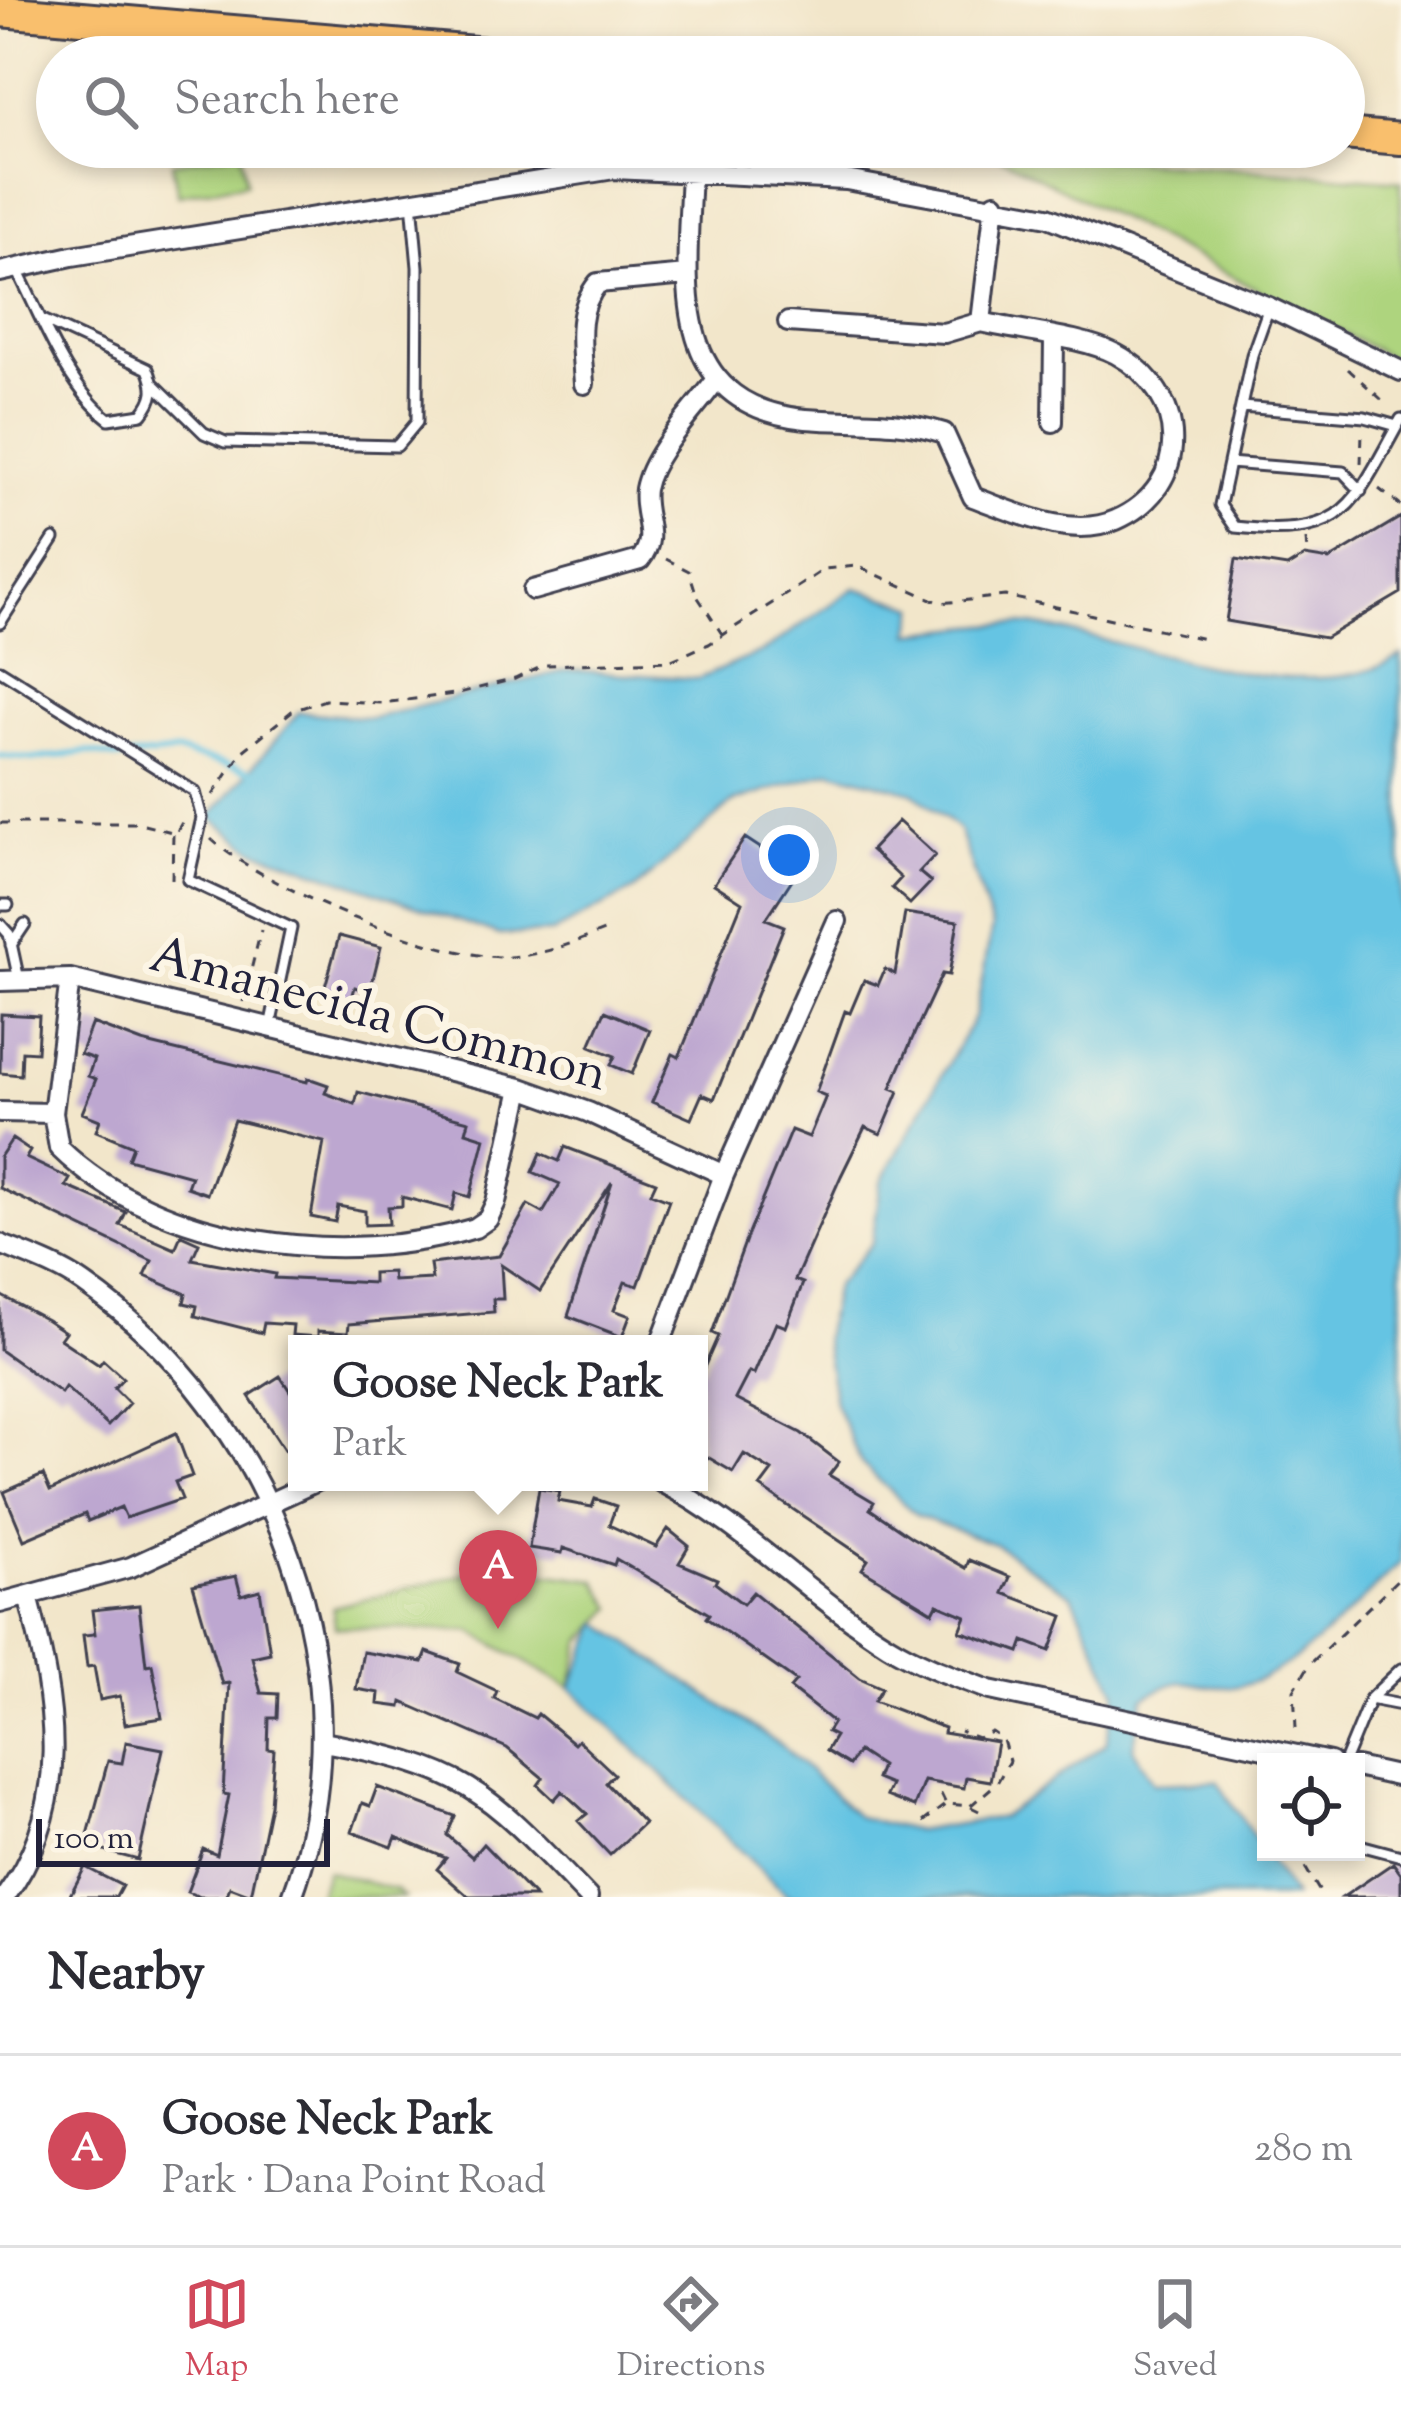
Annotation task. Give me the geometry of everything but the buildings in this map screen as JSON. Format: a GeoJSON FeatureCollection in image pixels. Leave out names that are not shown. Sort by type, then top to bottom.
{"type":"FeatureCollection","features":[{"type":"Feature","properties":{"kind":"main road"},"geometry":{"type":"LineString","coordinates":[[0,11],[290,36]]}},
{"type":"Feature","properties":{"kind":"main road"},"geometry":{"type":"LineString","coordinates":[[1365,136],[1401,139]]}},
{"type":"Feature","properties":{"kind":"street"},"geometry":{"type":"LineString","coordinates":[[8,270],[412,199],[614,169],[691,169],[846,180],[995,203],[1048,217],[1269,307],[1401,371]]}},
{"type":"Feature","properties":{"kind":"street"},"geometry":{"type":"LineString","coordinates":[[691,169],[687,275],[693,338],[717,379],[759,408],[803,418],[902,420],[944,433],[973,497],[1049,524],[1115,521],[1156,490],[1176,431],[1162,390],[1115,353],[981,322],[944,333],[788,322]]}},
{"type":"Feature","properties":{"kind":"street"},"geometry":{"type":"LineString","coordinates":[[981,322],[995,203]]}},
{"type":"Feature","properties":{"kind":"street"},"geometry":{"type":"LineString","coordinates":[[584,384],[581,319],[586,298],[598,283],[687,275]]}},
{"type":"Feature","properties":{"kind":"street"},"geometry":{"type":"LineString","coordinates":[[1053,422],[1054,339]]}},
{"type":"Feature","properties":{"kind":"street"},"geometry":{"type":"LineString","coordinates":[[533,590],[640,560],[650,548],[643,505],[648,477],[717,379]]}},
{"type":"Feature","properties":{"kind":"street"},"geometry":{"type":"LineString","coordinates":[[663,1335],[724,1175],[838,921]]}},
{"type":"Feature","properties":{"kind":"street"},"geometry":{"type":"LineString","coordinates":[[70,979],[53,1135],[73,1161],[164,1211],[276,1243],[356,1251],[454,1235],[488,1219],[521,1088]]}},
{"type":"Feature","properties":{"kind":"street","name":"Amanecida Common"},"geometry":{"type":"LineString","coordinates":[[9,980],[70,979],[521,1088],[588,1112],[724,1175]]}},
{"type":"Feature","properties":{"kind":"street"},"geometry":{"type":"LineString","coordinates":[[0,1112],[53,1113]]}},
{"type":"Feature","properties":{"kind":"street"},"geometry":{"type":"LineString","coordinates":[[0,1244],[81,1281],[152,1340],[236,1441],[290,1551],[308,1612],[323,1742],[314,1816],[292,1897]]}},
{"type":"Feature","properties":{"kind":"street"},"geometry":{"type":"LineString","coordinates":[[0,1604],[29,1600],[131,1567],[294,1491]]}},
{"type":"Feature","properties":{"kind":"street"},"geometry":{"type":"LineString","coordinates":[[675,1491],[772,1553],[890,1646],[990,1690],[1285,1753]]}},
{"type":"Feature","properties":{"kind":"street"},"geometry":{"type":"LineString","coordinates":[[4,1897],[33,1845],[56,1761],[49,1675],[29,1600]]}},
{"type":"Feature","properties":{"kind":"street"},"geometry":{"type":"LineString","coordinates":[[323,1742],[406,1757],[462,1780],[498,1804],[588,1897]]}},
{"type":"Feature","properties":{"kind":"street"},"geometry":{"type":"LineString","coordinates":[[1365,1770],[1401,1777]]}},
{"type":"Feature","properties":{"kind":"lane"},"geometry":{"type":"LineString","coordinates":[[43,320],[148,369],[155,385],[204,433],[225,442],[397,446],[417,422],[418,267],[412,199]]}},
{"type":"Feature","properties":{"kind":"lane"},"geometry":{"type":"LineString","coordinates":[[8,270],[93,407],[109,419],[142,414],[153,401],[155,385]]}},
{"type":"Feature","properties":{"kind":"lane"},"geometry":{"type":"LineString","coordinates":[[1240,407],[1399,423],[1361,491],[1338,516],[1303,530],[1235,527],[1220,505],[1240,407],[1269,307]]}},
{"type":"Feature","properties":{"kind":"lane"},"geometry":{"type":"LineString","coordinates":[[1229,463],[1343,472],[1361,491]]}},
{"type":"Feature","properties":{"kind":"lane"},"geometry":{"type":"LineString","coordinates":[[0,623],[54,539]]}},
{"type":"Feature","properties":{"kind":"lane"},"geometry":{"type":"LineString","coordinates":[[0,670],[195,792],[202,818],[188,880],[291,928],[270,1027]]}},
{"type":"Feature","properties":{"kind":"lane"},"geometry":{"type":"LineString","coordinates":[[0,924],[11,945]]}},
{"type":"Feature","properties":{"kind":"lane"},"geometry":{"type":"LineString","coordinates":[[9,980],[11,945],[25,924]]}},
{"type":"Feature","properties":{"kind":"lane"},"geometry":{"type":"LineString","coordinates":[[1348,1753],[1370,1699],[1401,1669]]}},
{"type":"Feature","properties":{"kind":"lane"},"geometry":{"type":"LineString","coordinates":[[1370,1699],[1401,1705]]}},
{"type":"Feature","properties":{"kind":"lane"},"geometry":{"type":"LineString","coordinates":[[1365,1846],[1401,1856]]}},
{"type":"Feature","properties":{"kind":"path"},"geometry":{"type":"LineString","coordinates":[[1369,477],[1401,506]]}},
{"type":"Feature","properties":{"kind":"path"},"geometry":{"type":"LineString","coordinates":[[650,548],[689,571],[698,596],[723,636]]}},
{"type":"Feature","properties":{"kind":"path"},"geometry":{"type":"LineString","coordinates":[[213,795],[244,751],[292,711],[325,700],[382,703],[454,694],[515,680],[545,665],[669,661],[723,636],[825,569],[857,566],[941,603],[1005,596],[1209,640]]}},
{"type":"Feature","properties":{"kind":"path"},"geometry":{"type":"LineString","coordinates":[[177,885],[171,878],[173,832],[184,819]]}},
{"type":"Feature","properties":{"kind":"path"},"geometry":{"type":"LineString","coordinates":[[0,823],[136,823],[173,832]]}},
{"type":"Feature","properties":{"kind":"path"},"geometry":{"type":"LineString","coordinates":[[211,838],[233,859],[329,908],[456,949],[505,957],[556,949],[604,931]]}},
{"type":"Feature","properties":{"kind":"path"},"geometry":{"type":"LineString","coordinates":[[243,1002],[263,921]]}},
{"type":"Feature","properties":{"kind":"path"},"geometry":{"type":"LineString","coordinates":[[1296,1728],[1294,1690],[1310,1664],[1401,1576]]}},
{"type":"Feature","properties":{"kind":"path"},"geometry":{"type":"LineString","coordinates":[[960,1731],[978,1738],[992,1732],[1010,1754],[997,1783],[970,1806]]}},
{"type":"Feature","properties":{"kind":"path"},"geometry":{"type":"LineString","coordinates":[[941,1794],[946,1804]]}},
{"type":"Feature","properties":{"kind":"path"},"geometry":{"type":"LineString","coordinates":[[923,1822],[946,1804],[981,1812]]}},
{"type":"Feature","properties":{"kind":"path"},"geometry":{"type":"LineString","coordinates":[[1301,1861],[1323,1897]]}},
{"type":"Feature","properties":{"kind":"green space"},"geometry":{"type":"Polygon","coordinates":[[[173,168],[244,168],[246,183],[178,195],[173,168]]]}},
{"type":"Feature","properties":{"kind":"green space"},"geometry":{"type":"Polygon","coordinates":[[[1021,168],[1227,168],[1401,181],[1401,363],[1021,168]]]}},
{"type":"Feature","properties":{"kind":"green space"},"geometry":{"type":"Polygon","coordinates":[[[524,1571],[596,1580],[613,1608],[582,1641],[571,1688],[471,1631],[335,1627],[333,1607],[465,1574],[524,1571]]]}},
{"type":"Feature","properties":{"kind":"green space"},"geometry":{"type":"Polygon","coordinates":[[[326,1871],[396,1890],[404,1897],[318,1897],[326,1871]]]}},
{"type":"Feature","properties":{"kind":"water"},"geometry":{"type":"Polygon","coordinates":[[[855,588],[917,607],[911,633],[1031,625],[1269,676],[1317,678],[1362,672],[1401,656],[1401,1562],[1322,1637],[1275,1671],[1231,1687],[1181,1682],[1144,1698],[1133,1748],[1154,1783],[1217,1781],[1257,1841],[1257,1861],[1270,1861],[1294,1897],[789,1897],[571,1688],[599,1623],[783,1747],[858,1817],[916,1831],[1002,1817],[1106,1743],[1117,1692],[1072,1595],[995,1544],[917,1516],[861,1463],[835,1403],[824,1338],[835,1286],[872,1243],[881,1182],[975,1016],[992,927],[959,830],[913,792],[831,771],[733,802],[634,890],[552,933],[499,935],[253,849],[210,817],[299,712],[372,718],[568,670],[698,679],[764,651],[855,588]]]}},
{"type":"Feature","properties":{"kind":"waterway"},"geometry":{"type":"LineString","coordinates":[[0,756],[35,759],[87,752],[119,758],[178,752],[251,771]]}},
{"type":"Feature","properties":{"kind":"place","name":"Goose Neck Park"},"geometry":{"type":"Point","coordinates":[498,1629]}}]}
